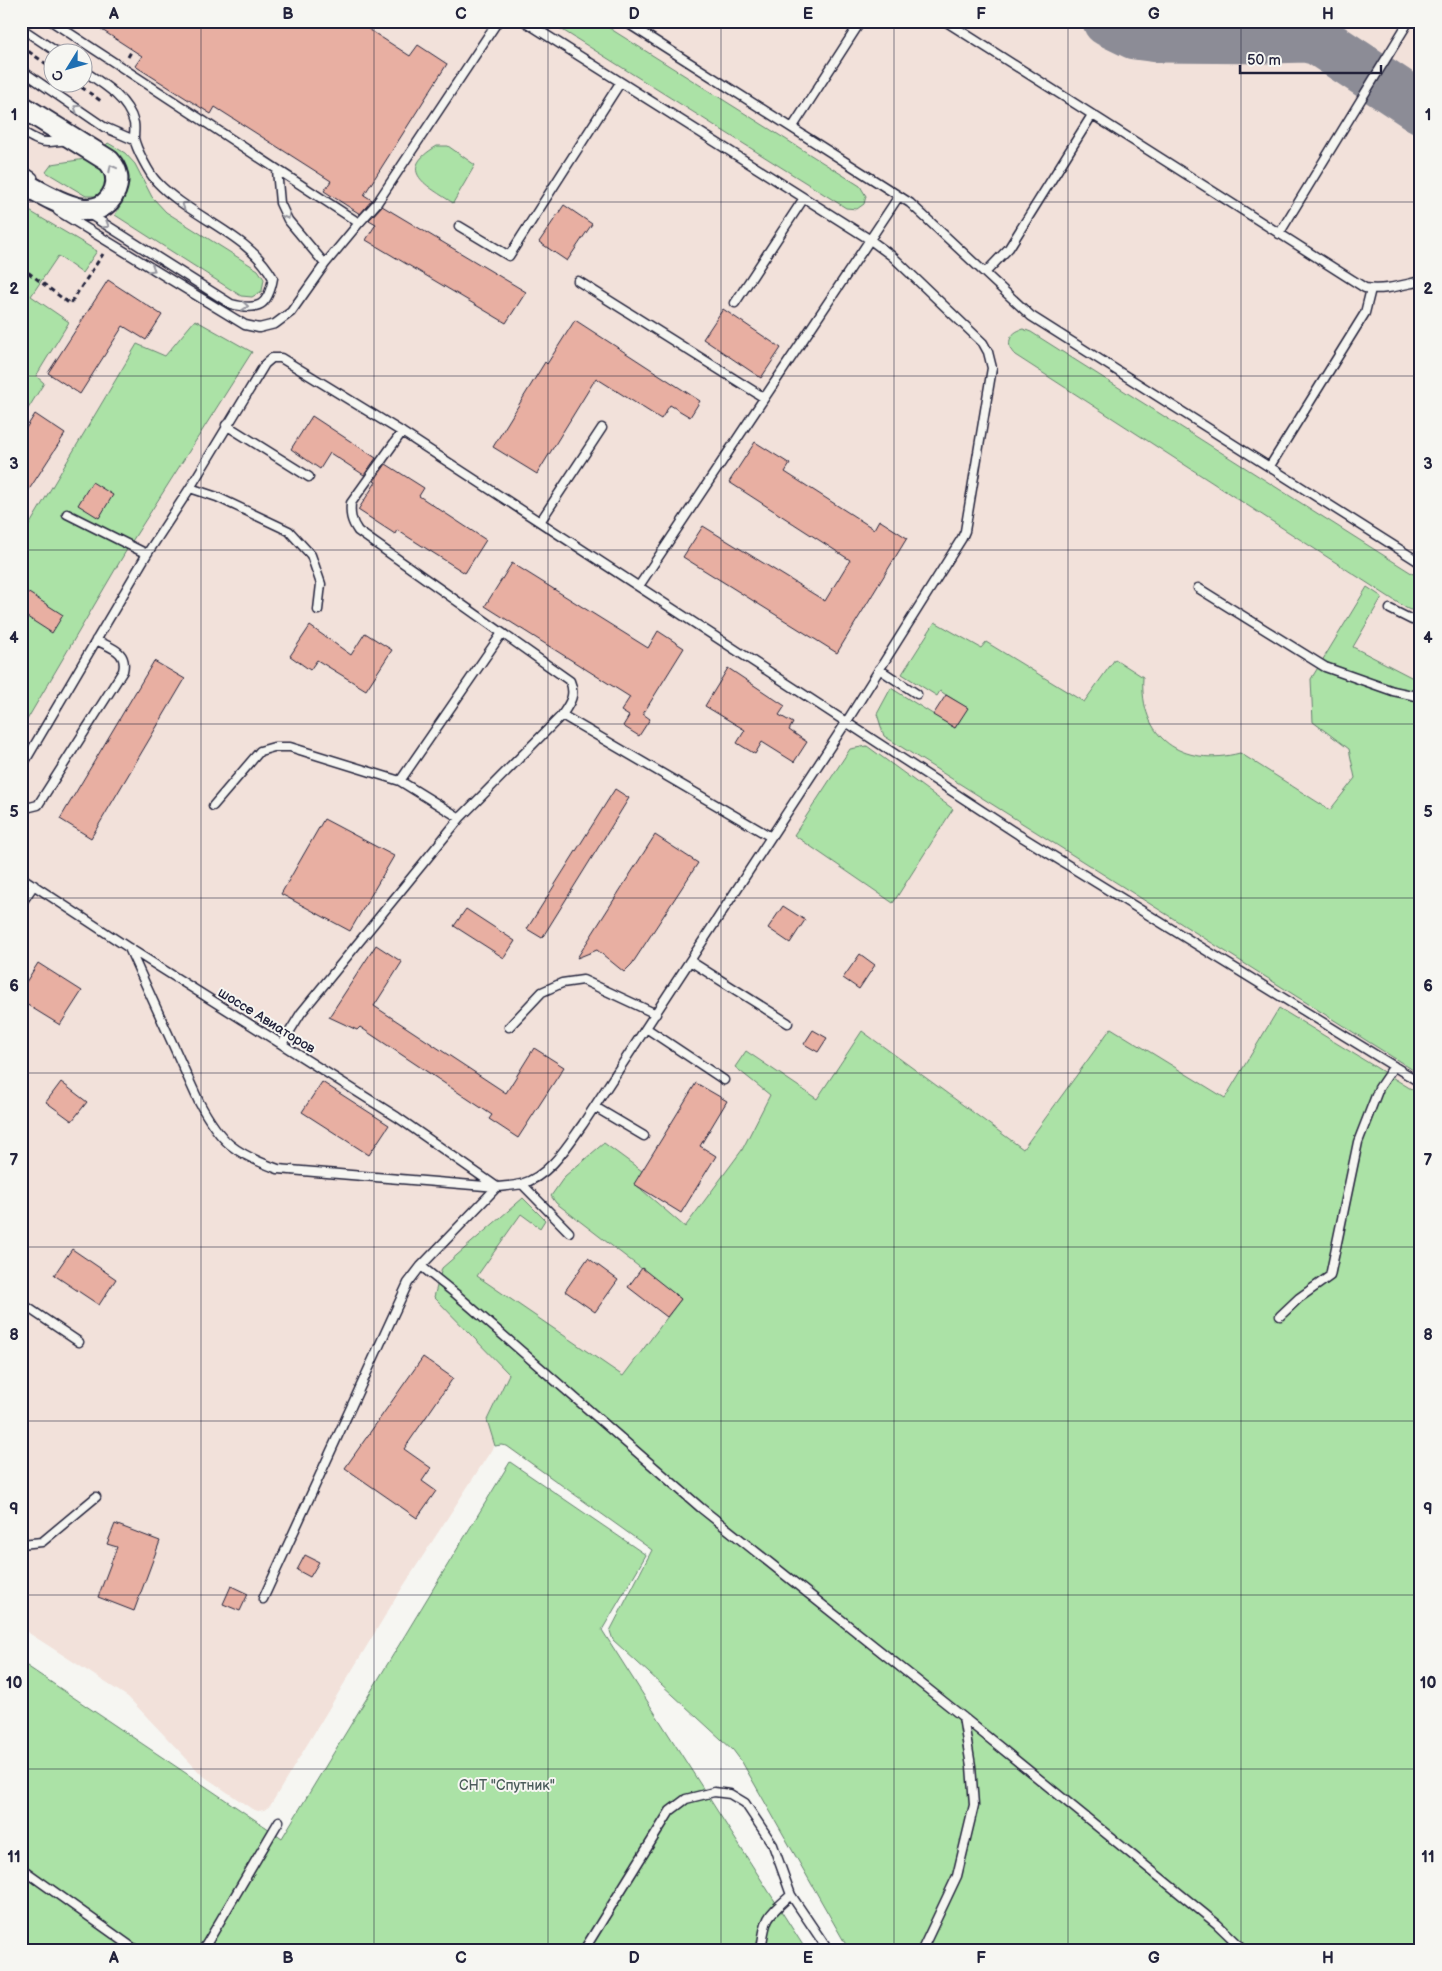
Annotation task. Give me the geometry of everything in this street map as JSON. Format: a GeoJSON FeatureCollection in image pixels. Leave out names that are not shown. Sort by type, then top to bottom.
{"type":"FeatureCollection","features":[{"type":"Feature","properties":{"kind":"street"},"geometry":{"type":"LineString","coordinates":[[21,106],[109,161],[117,177],[114,191],[106,203],[94,209],[68,206],[21,182]]}},
{"type":"Feature","properties":{"kind":"lane"},"geometry":{"type":"LineString","coordinates":[[51,21],[360,223]]}},
{"type":"Feature","properties":{"kind":"lane"},"geometry":{"type":"LineString","coordinates":[[21,189],[245,325],[259,328],[275,324],[291,312],[325,264],[377,203],[498,21]]}},
{"type":"Feature","properties":{"kind":"lane"},"geometry":{"type":"LineString","coordinates":[[129,948],[199,1102],[212,1126],[227,1144],[249,1158],[278,1169],[497,1186],[522,1184],[542,1173],[563,1152],[595,1106],[847,721],[965,531],[992,368],[988,352],[983,343],[892,256],[869,239],[524,21]]}},
{"type":"Feature","properties":{"kind":"lane"},"geometry":{"type":"LineString","coordinates":[[624,21],[920,211],[1031,316],[1421,563]]}},
{"type":"Feature","properties":{"kind":"lane"},"geometry":{"type":"LineString","coordinates":[[792,128],[861,21]]}},
{"type":"Feature","properties":{"kind":"lane"},"geometry":{"type":"LineString","coordinates":[[945,21],[1355,282],[1371,289],[1384,289],[1421,281]]}},
{"type":"Feature","properties":{"kind":"lane"},"geometry":{"type":"LineString","coordinates":[[1279,234],[1409,21]]}},
{"type":"Feature","properties":{"kind":"lane"},"geometry":{"type":"LineString","coordinates":[[21,28],[43,42]]}},
{"type":"Feature","properties":{"kind":"lane"},"geometry":{"type":"LineString","coordinates":[[21,70],[104,127],[134,140]]}},
{"type":"Feature","properties":{"kind":"lane"},"geometry":{"type":"LineString","coordinates":[[51,189],[232,304],[246,308],[260,306],[270,294],[273,278],[266,264],[253,252],[172,197],[155,181],[134,140],[134,123],[125,105],[109,87],[92,76]]}},
{"type":"Feature","properties":{"kind":"lane"},"geometry":{"type":"LineString","coordinates":[[459,226],[509,256],[620,83]]}},
{"type":"Feature","properties":{"kind":"lane"},"geometry":{"type":"LineString","coordinates":[[985,273],[1008,248],[1092,115]]}},
{"type":"Feature","properties":{"kind":"lane"},"geometry":{"type":"LineString","coordinates":[[21,131],[35,139],[48,143],[60,140],[84,144]]}},
{"type":"Feature","properties":{"kind":"lane"},"geometry":{"type":"LineString","coordinates":[[21,170],[44,184]]}},
{"type":"Feature","properties":{"kind":"lane"},"geometry":{"type":"LineString","coordinates":[[277,170],[280,203],[288,220],[325,264]]}},
{"type":"Feature","properties":{"kind":"lane"},"geometry":{"type":"LineString","coordinates":[[639,586],[763,397],[899,196]]}},
{"type":"Feature","properties":{"kind":"lane"},"geometry":{"type":"LineString","coordinates":[[735,303],[804,198]]}},
{"type":"Feature","properties":{"kind":"lane"},"geometry":{"type":"LineString","coordinates":[[578,281],[763,397]]}},
{"type":"Feature","properties":{"kind":"lane"},"geometry":{"type":"LineString","coordinates":[[1270,466],[1365,313],[1371,289]]}},
{"type":"Feature","properties":{"kind":"lane"},"geometry":{"type":"LineString","coordinates":[[21,768],[146,554],[190,488],[226,425],[265,364],[272,358],[281,358],[402,432],[1019,835],[1421,1083]]}},
{"type":"Feature","properties":{"kind":"lane"},"geometry":{"type":"LineString","coordinates":[[226,425],[309,477]]}},
{"type":"Feature","properties":{"kind":"lane"},"geometry":{"type":"LineString","coordinates":[[540,522],[602,428]]}},
{"type":"Feature","properties":{"kind":"lane"},"geometry":{"type":"LineString","coordinates":[[282,1044],[301,1013],[460,818],[562,715],[572,700],[573,689],[570,681],[358,531],[352,524],[350,514],[351,503],[402,432]]}},
{"type":"Feature","properties":{"kind":"lane"},"geometry":{"type":"LineString","coordinates":[[190,488],[217,497],[289,531],[311,555],[321,584],[318,610]]}},
{"type":"Feature","properties":{"kind":"lane"},"geometry":{"type":"LineString","coordinates":[[67,514],[146,554]]}},
{"type":"Feature","properties":{"kind":"lane"},"geometry":{"type":"LineString","coordinates":[[1198,588],[1325,667],[1393,690],[1421,697]]}},
{"type":"Feature","properties":{"kind":"lane"},"geometry":{"type":"LineString","coordinates":[[1390,609],[1412,620],[1421,620]]}},
{"type":"Feature","properties":{"kind":"lane"},"geometry":{"type":"LineString","coordinates":[[400,781],[502,633]]}},
{"type":"Feature","properties":{"kind":"lane"},"geometry":{"type":"LineString","coordinates":[[21,806],[30,807],[38,805],[123,671],[125,662],[122,654],[96,640]]}},
{"type":"Feature","properties":{"kind":"lane"},"geometry":{"type":"LineString","coordinates":[[879,670],[917,694]]}},
{"type":"Feature","properties":{"kind":"lane"},"geometry":{"type":"LineString","coordinates":[[562,715],[771,837]]}},
{"type":"Feature","properties":{"kind":"lane"},"geometry":{"type":"LineString","coordinates":[[213,806],[260,751],[274,747],[290,747],[400,781],[460,818]]}},
{"type":"Feature","properties":{"kind":"lane","name":"шоссе Авиаторов"},"geometry":{"type":"LineString","coordinates":[[21,877],[129,948],[397,1116],[497,1186]]}},
{"type":"Feature","properties":{"kind":"lane"},"geometry":{"type":"LineString","coordinates":[[21,904],[34,885]]}},
{"type":"Feature","properties":{"kind":"lane"},"geometry":{"type":"LineString","coordinates":[[690,961],[788,1023]]}},
{"type":"Feature","properties":{"kind":"lane"},"geometry":{"type":"LineString","coordinates":[[509,1027],[542,992],[562,984],[583,980],[656,1014]]}},
{"type":"Feature","properties":{"kind":"lane"},"geometry":{"type":"LineString","coordinates":[[646,1028],[724,1080]]}},
{"type":"Feature","properties":{"kind":"lane"},"geometry":{"type":"LineString","coordinates":[[1280,1316],[1299,1298],[1330,1276],[1358,1142],[1380,1088],[1394,1066]]}},
{"type":"Feature","properties":{"kind":"lane"},"geometry":{"type":"LineString","coordinates":[[595,1106],[644,1136]]}},
{"type":"Feature","properties":{"kind":"lane"},"geometry":{"type":"LineString","coordinates":[[522,1184],[569,1232]]}},
{"type":"Feature","properties":{"kind":"lane"},"geometry":{"type":"LineString","coordinates":[[263,1598],[408,1283],[421,1266],[497,1186]]}},
{"type":"Feature","properties":{"kind":"lane"},"geometry":{"type":"LineString","coordinates":[[421,1266],[457,1295],[701,1508],[963,1716],[1217,1924],[1244,1950]]}},
{"type":"Feature","properties":{"kind":"lane"},"geometry":{"type":"LineString","coordinates":[[21,1303],[79,1342]]}},
{"type":"Feature","properties":{"kind":"lane"},"geometry":{"type":"LineString","coordinates":[[21,1544],[42,1542],[96,1497]]}},
{"type":"Feature","properties":{"kind":"lane"},"geometry":{"type":"LineString","coordinates":[[922,1950],[957,1876],[974,1804],[971,1766],[963,1716]]}},
{"type":"Feature","properties":{"kind":"lane"},"geometry":{"type":"LineString","coordinates":[[584,1950],[670,1811],[686,1799],[714,1792],[730,1794],[745,1803],[773,1845],[792,1895],[828,1950]]}},
{"type":"Feature","properties":{"kind":"lane"},"geometry":{"type":"LineString","coordinates":[[203,1950],[279,1820]]}},
{"type":"Feature","properties":{"kind":"lane"},"geometry":{"type":"LineString","coordinates":[[21,1868],[136,1950]]}},
{"type":"Feature","properties":{"kind":"lane"},"geometry":{"type":"LineString","coordinates":[[761,1950],[765,1925],[770,1913],[792,1895]]}},
{"type":"Feature","properties":{"kind":"path"},"geometry":{"type":"LineString","coordinates":[[21,46],[42,61]]}},
{"type":"Feature","properties":{"kind":"path"},"geometry":{"type":"LineString","coordinates":[[88,92],[101,102]]}},
{"type":"Feature","properties":{"kind":"path"},"geometry":{"type":"LineString","coordinates":[[21,267],[70,304],[106,249]]}},
{"type":"Feature","properties":{"kind":"shaded area"},"geometry":{"type":"Polygon","coordinates":[[[21,21],[1421,21],[1421,1950],[849,1950],[742,1762],[733,1750],[613,1640],[610,1631],[652,1550],[506,1446],[501,1445],[494,1446],[397,1596],[270,1806],[258,1811],[252,1809],[202,1775],[128,1697],[21,1628],[21,21]]]}},
{"type":"Feature","properties":{"kind":"green space"},"geometry":{"type":"Polygon","coordinates":[[[548,21],[598,21],[860,186],[866,196],[864,204],[857,209],[846,208],[548,21]]]}},
{"type":"Feature","properties":{"kind":"green space"},"geometry":{"type":"Polygon","coordinates":[[[108,143],[125,153],[135,164],[152,197],[166,212],[258,270],[264,279],[262,291],[252,297],[241,296],[115,215],[126,194],[129,177],[123,162],[106,145],[108,143]]]}},
{"type":"Feature","properties":{"kind":"green space"},"geometry":{"type":"Polygon","coordinates":[[[437,146],[448,146],[475,165],[453,203],[419,178],[417,171],[418,163],[424,155],[437,146]]]}},
{"type":"Feature","properties":{"kind":"green space"},"geometry":{"type":"Polygon","coordinates":[[[85,159],[105,173],[106,184],[97,196],[86,196],[46,172],[52,164],[85,159]]]}},
{"type":"Feature","properties":{"kind":"green space"},"geometry":{"type":"Polygon","coordinates":[[[21,206],[97,251],[82,273],[58,256],[31,296],[69,322],[36,376],[44,383],[21,420],[21,206]]]}},
{"type":"Feature","properties":{"kind":"green space"},"geometry":{"type":"Polygon","coordinates":[[[195,320],[252,352],[129,546],[21,730],[21,539],[137,344],[165,356],[195,320]]]}},
{"type":"Feature","properties":{"kind":"green space"},"geometry":{"type":"Polygon","coordinates":[[[1023,329],[1031,332],[1421,579],[1421,609],[1410,610],[1406,608],[1015,355],[1010,348],[1010,340],[1014,333],[1023,329]]]}},
{"type":"Feature","properties":{"kind":"green space"},"geometry":{"type":"Polygon","coordinates":[[[1367,587],[1382,597],[1353,647],[1413,678],[1421,665],[1421,1075],[884,736],[877,714],[891,688],[955,728],[967,708],[940,691],[937,696],[902,674],[935,622],[981,648],[986,642],[1084,702],[1115,659],[1143,677],[1144,698],[1148,717],[1157,732],[1168,744],[1183,752],[1200,756],[1219,757],[1240,753],[1330,810],[1355,778],[1349,749],[1313,722],[1311,679],[1367,587]]]}},
{"type":"Feature","properties":{"kind":"green space"},"geometry":{"type":"Polygon","coordinates":[[[867,746],[953,809],[893,903],[794,835],[850,749],[867,746]]]}},
{"type":"Feature","properties":{"kind":"green space"},"geometry":{"type":"Polygon","coordinates":[[[1279,1008],[1421,1095],[1421,1950],[849,1950],[742,1762],[733,1750],[613,1640],[610,1631],[652,1550],[507,1446],[495,1446],[487,1420],[509,1374],[434,1297],[442,1268],[523,1198],[545,1220],[540,1228],[521,1214],[477,1276],[623,1376],[681,1299],[556,1203],[551,1196],[565,1176],[604,1143],[642,1171],[635,1184],[685,1227],[742,1150],[770,1095],[735,1067],[746,1051],[817,1099],[862,1031],[1023,1149],[1111,1028],[1225,1098],[1279,1008]]]}},
{"type":"Feature","properties":{"kind":"green space","name":"СНТ \"Спутник\""},"geometry":{"type":"Polygon","coordinates":[[[510,1462],[646,1555],[602,1630],[806,1950],[21,1950],[21,1662],[282,1838],[510,1462]]]}},
{"type":"Feature","properties":{"kind":"building"},"geometry":{"type":"Polygon","coordinates":[[[88,21],[356,21],[410,56],[418,45],[447,64],[364,195],[372,200],[360,214],[324,191],[331,181],[215,107],[211,114],[135,66],[142,56],[88,21]]]}},
{"type":"Feature","properties":{"kind":"building"},"geometry":{"type":"Polygon","coordinates":[[[564,205],[592,224],[567,261],[539,242],[564,205]]]}},
{"type":"Feature","properties":{"kind":"building"},"geometry":{"type":"Polygon","coordinates":[[[382,206],[526,292],[506,323],[366,240],[376,224],[369,220],[382,206]]]}},
{"type":"Feature","properties":{"kind":"building"},"geometry":{"type":"Polygon","coordinates":[[[108,280],[162,315],[146,340],[123,326],[80,394],[48,373],[108,280]]]}},
{"type":"Feature","properties":{"kind":"building"},"geometry":{"type":"Polygon","coordinates":[[[723,309],[781,348],[761,378],[703,339],[723,309]]]}},
{"type":"Feature","properties":{"kind":"building"},"geometry":{"type":"Polygon","coordinates":[[[575,320],[700,401],[690,417],[670,405],[661,419],[596,378],[537,474],[493,447],[545,362],[547,364],[575,320]]]}},
{"type":"Feature","properties":{"kind":"building"},"geometry":{"type":"Polygon","coordinates":[[[35,414],[65,434],[21,502],[21,436],[35,414]]]}},
{"type":"Feature","properties":{"kind":"building"},"geometry":{"type":"Polygon","coordinates":[[[312,416],[376,458],[364,475],[330,453],[320,469],[291,449],[312,416]]]}},
{"type":"Feature","properties":{"kind":"building"},"geometry":{"type":"Polygon","coordinates":[[[755,442],[790,464],[785,472],[874,529],[879,520],[907,538],[837,653],[683,557],[703,526],[825,601],[850,560],[729,482],[755,442]]]}},
{"type":"Feature","properties":{"kind":"building"},"geometry":{"type":"Polygon","coordinates":[[[386,464],[424,488],[419,496],[486,540],[465,573],[397,530],[395,534],[358,510],[386,464]]]}},
{"type":"Feature","properties":{"kind":"building"},"geometry":{"type":"Polygon","coordinates":[[[92,482],[113,495],[99,518],[78,505],[92,482]]]}},
{"type":"Feature","properties":{"kind":"building"},"geometry":{"type":"Polygon","coordinates":[[[512,563],[648,648],[658,631],[684,648],[643,714],[650,719],[639,736],[623,726],[629,716],[621,711],[630,697],[485,606],[512,563]]]}},
{"type":"Feature","properties":{"kind":"building"},"geometry":{"type":"Polygon","coordinates":[[[21,588],[63,615],[52,633],[21,613],[21,588]]]}},
{"type":"Feature","properties":{"kind":"building"},"geometry":{"type":"Polygon","coordinates":[[[310,626],[351,655],[365,633],[392,650],[366,690],[317,660],[310,670],[290,656],[310,626]]]}},
{"type":"Feature","properties":{"kind":"building"},"geometry":{"type":"Polygon","coordinates":[[[154,661],[185,679],[91,838],[60,819],[154,661]]]}},
{"type":"Feature","properties":{"kind":"building"},"geometry":{"type":"Polygon","coordinates":[[[728,668],[785,706],[779,715],[793,723],[789,730],[807,742],[794,762],[762,742],[755,754],[737,743],[745,730],[705,706],[728,668]]]}},
{"type":"Feature","properties":{"kind":"building"},"geometry":{"type":"Polygon","coordinates":[[[946,695],[968,708],[955,728],[933,715],[946,695]]]}},
{"type":"Feature","properties":{"kind":"building"},"geometry":{"type":"Polygon","coordinates":[[[615,789],[629,798],[542,938],[527,929],[615,789]]]}},
{"type":"Feature","properties":{"kind":"building"},"geometry":{"type":"Polygon","coordinates":[[[324,819],[394,856],[350,931],[281,894],[324,819]]]}},
{"type":"Feature","properties":{"kind":"building"},"geometry":{"type":"Polygon","coordinates":[[[655,835],[698,863],[632,964],[624,972],[597,950],[577,958],[655,835]]]}},
{"type":"Feature","properties":{"kind":"building"},"geometry":{"type":"Polygon","coordinates":[[[783,906],[805,920],[790,943],[768,928],[783,906]]]}},
{"type":"Feature","properties":{"kind":"building"},"geometry":{"type":"Polygon","coordinates":[[[466,909],[515,941],[504,958],[454,926],[466,909]]]}},
{"type":"Feature","properties":{"kind":"building"},"geometry":{"type":"Polygon","coordinates":[[[376,945],[402,962],[374,1006],[506,1093],[534,1048],[564,1067],[518,1138],[489,1119],[492,1115],[360,1027],[357,1030],[329,1017],[376,945]]]}},
{"type":"Feature","properties":{"kind":"building"},"geometry":{"type":"Polygon","coordinates":[[[860,954],[875,965],[859,989],[843,978],[860,954]]]}},
{"type":"Feature","properties":{"kind":"building"},"geometry":{"type":"Polygon","coordinates":[[[38,963],[82,991],[60,1025],[21,1001],[21,990],[38,963]]]}},
{"type":"Feature","properties":{"kind":"building"},"geometry":{"type":"Polygon","coordinates":[[[813,1030],[827,1038],[818,1052],[804,1044],[813,1030]]]}},
{"type":"Feature","properties":{"kind":"building"},"geometry":{"type":"Polygon","coordinates":[[[61,1082],[87,1102],[72,1121],[46,1102],[61,1082]]]}},
{"type":"Feature","properties":{"kind":"building"},"geometry":{"type":"Polygon","coordinates":[[[322,1082],[389,1125],[369,1155],[302,1112],[322,1082]]]}},
{"type":"Feature","properties":{"kind":"building"},"geometry":{"type":"Polygon","coordinates":[[[696,1083],[727,1101],[700,1146],[716,1156],[681,1213],[634,1184],[696,1083]]]}},
{"type":"Feature","properties":{"kind":"building"},"geometry":{"type":"Polygon","coordinates":[[[72,1249],[116,1279],[99,1305],[54,1275],[72,1249]]]}},
{"type":"Feature","properties":{"kind":"building"},"geometry":{"type":"Polygon","coordinates":[[[588,1258],[618,1280],[595,1312],[565,1291],[588,1258]]]}},
{"type":"Feature","properties":{"kind":"building"},"geometry":{"type":"Polygon","coordinates":[[[642,1268],[681,1299],[667,1317],[628,1287],[642,1268]]]}},
{"type":"Feature","properties":{"kind":"building"},"geometry":{"type":"Polygon","coordinates":[[[423,1357],[453,1378],[404,1449],[431,1468],[422,1481],[436,1491],[417,1518],[345,1468],[423,1357]]]}},
{"type":"Feature","properties":{"kind":"building"},"geometry":{"type":"Polygon","coordinates":[[[115,1524],[160,1541],[134,1611],[98,1597],[117,1547],[107,1544],[115,1524]]]}},
{"type":"Feature","properties":{"kind":"building"},"geometry":{"type":"Polygon","coordinates":[[[305,1555],[319,1562],[310,1577],[297,1570],[305,1555]]]}},
{"type":"Feature","properties":{"kind":"building"},"geometry":{"type":"Polygon","coordinates":[[[231,1586],[248,1594],[240,1611],[223,1604],[231,1586]]]}},
{"type":"Feature","properties":{"kind":"taxiway"},"geometry":{"type":"LineString","coordinates":[[1108,21],[1135,34],[1158,37],[1305,37],[1318,40],[1421,108]]}}]}
